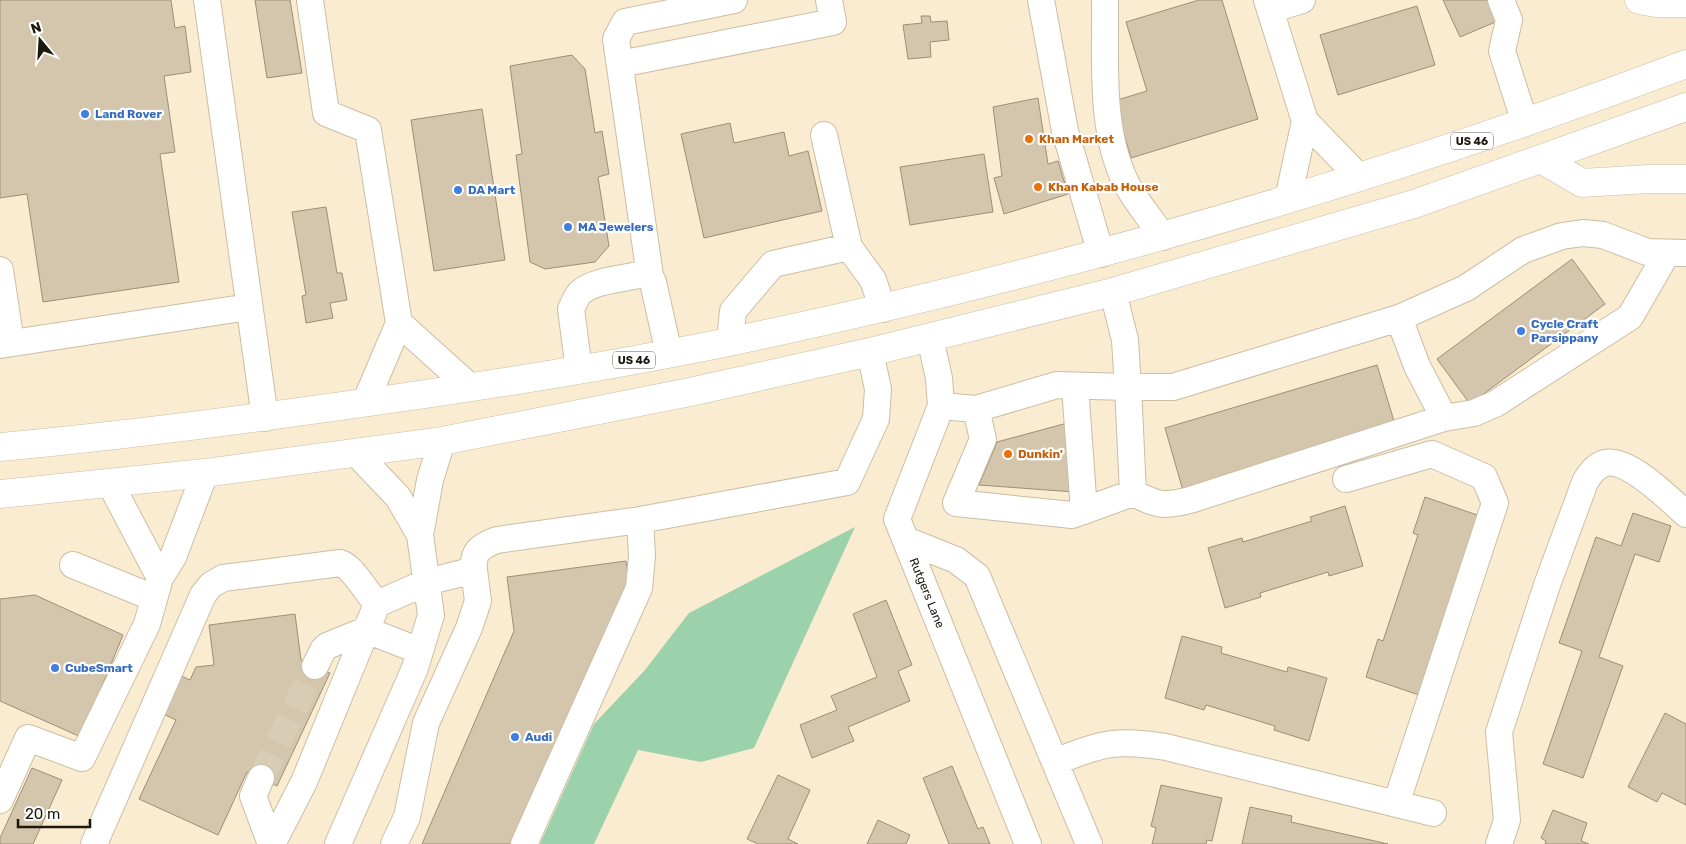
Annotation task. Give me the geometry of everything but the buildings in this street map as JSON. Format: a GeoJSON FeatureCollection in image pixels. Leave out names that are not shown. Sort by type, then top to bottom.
{"type":"FeatureCollection","features":[{"type":"Feature","properties":{"kind":"highway"},"geometry":{"type":"LineString","coordinates":[[1639,0],[1656,3],[1686,3]]}},
{"type":"Feature","properties":{"kind":"highway","name":"US 46"},"geometry":{"type":"LineString","coordinates":[[0,447],[111,437],[265,418],[579,370],[730,342],[882,309],[1101,254],[1288,199],[1525,123],[1686,64]]}},
{"type":"Feature","properties":{"kind":"highway"},"geometry":{"type":"LineString","coordinates":[[0,494],[204,473],[357,454],[442,441],[690,392],[870,352],[1113,292],[1414,204],[1543,160],[1686,107]]}},
{"type":"Feature","properties":{"kind":"highway"},"geometry":{"type":"LineString","coordinates":[[1543,160],[1582,183],[1686,179]]}},
{"type":"Feature","properties":{"kind":"street"},"geometry":{"type":"LineString","coordinates":[[207,0],[265,418]]}},
{"type":"Feature","properties":{"kind":"street"},"geometry":{"type":"LineString","coordinates":[[310,0],[326,114],[368,130],[399,323],[365,403]]}},
{"type":"Feature","properties":{"kind":"street"},"geometry":{"type":"LineString","coordinates":[[669,354],[650,276],[616,39],[625,22],[734,0]]}},
{"type":"Feature","properties":{"kind":"street"},"geometry":{"type":"LineString","coordinates":[[620,64],[833,22],[828,0]]}},
{"type":"Feature","properties":{"kind":"street"},"geometry":{"type":"LineString","coordinates":[[1041,0],[1065,131],[1101,254]]}},
{"type":"Feature","properties":{"kind":"street"},"geometry":{"type":"LineString","coordinates":[[1105,0],[1107,100],[1111,138],[1126,182],[1163,237]]}},
{"type":"Feature","properties":{"kind":"street"},"geometry":{"type":"LineString","coordinates":[[1302,0],[1268,5],[1305,121],[1359,177]]}},
{"type":"Feature","properties":{"kind":"street"},"geometry":{"type":"LineString","coordinates":[[1501,0],[1509,20],[1502,51],[1525,123]]}},
{"type":"Feature","properties":{"kind":"street"},"geometry":{"type":"LineString","coordinates":[[1288,199],[1305,121]]}},
{"type":"Feature","properties":{"kind":"street"},"geometry":{"type":"LineString","coordinates":[[824,135],[849,246],[873,280],[882,309]]}},
{"type":"Feature","properties":{"kind":"street"},"geometry":{"type":"LineString","coordinates":[[941,406],[976,409],[1057,385],[1172,387],[1399,318],[1466,288],[1522,250],[1562,236],[1582,233],[1603,235],[1648,252],[1676,253]]}},
{"type":"Feature","properties":{"kind":"street"},"geometry":{"type":"LineString","coordinates":[[730,342],[733,311],[773,264],[849,246]]}},
{"type":"Feature","properties":{"kind":"street"},"geometry":{"type":"LineString","coordinates":[[976,409],[983,439],[956,503],[1072,515],[1133,493],[1156,504],[1171,505],[1444,418],[1474,414],[1495,404],[1630,317],[1676,253]]}},
{"type":"Feature","properties":{"kind":"street"},"geometry":{"type":"LineString","coordinates":[[0,270],[5,344],[249,307]]}},
{"type":"Feature","properties":{"kind":"street"},"geometry":{"type":"LineString","coordinates":[[579,370],[571,309],[580,292],[591,286],[642,274],[650,276]]}},
{"type":"Feature","properties":{"kind":"street"},"geometry":{"type":"LineString","coordinates":[[1113,292],[1125,340],[1133,493]]}},
{"type":"Feature","properties":{"kind":"street"},"geometry":{"type":"LineString","coordinates":[[1399,318],[1417,366],[1444,418]]}},
{"type":"Feature","properties":{"kind":"street"},"geometry":{"type":"LineString","coordinates":[[399,323],[470,387]]}},
{"type":"Feature","properties":{"kind":"street","name":"Rutgers Lane"},"geometry":{"type":"LineString","coordinates":[[930,338],[939,378],[941,406],[897,519],[1028,844]]}},
{"type":"Feature","properties":{"kind":"street"},"geometry":{"type":"LineString","coordinates":[[394,844],[407,817],[426,722],[469,628],[478,601],[473,560],[476,551],[484,544],[497,540],[640,520],[847,482],[876,419],[878,389],[870,352]]}},
{"type":"Feature","properties":{"kind":"street"},"geometry":{"type":"LineString","coordinates":[[1075,386],[1084,511]]}},
{"type":"Feature","properties":{"kind":"street"},"geometry":{"type":"LineString","coordinates":[[338,844],[420,651],[431,615],[420,535],[430,480],[442,441]]}},
{"type":"Feature","properties":{"kind":"street"},"geometry":{"type":"LineString","coordinates":[[357,454],[398,497],[420,535]]}},
{"type":"Feature","properties":{"kind":"street"},"geometry":{"type":"LineString","coordinates":[[1346,479],[1432,454],[1484,477],[1495,503],[1396,804]]}},
{"type":"Feature","properties":{"kind":"street"},"geometry":{"type":"LineString","coordinates":[[1499,844],[1507,820],[1499,732],[1547,585],[1585,482],[1596,467],[1604,463],[1614,463],[1628,468],[1652,484],[1686,514]]}},
{"type":"Feature","properties":{"kind":"street"},"geometry":{"type":"LineString","coordinates":[[0,800],[28,738],[82,758],[147,624],[157,588],[173,557],[204,473]]}},
{"type":"Feature","properties":{"kind":"street"},"geometry":{"type":"LineString","coordinates":[[110,483],[157,588]]}},
{"type":"Feature","properties":{"kind":"street"},"geometry":{"type":"LineString","coordinates":[[524,844],[639,588],[642,556],[640,520]]}},
{"type":"Feature","properties":{"kind":"street"},"geometry":{"type":"LineString","coordinates":[[906,540],[956,560],[977,576],[1089,844]]}},
{"type":"Feature","properties":{"kind":"street"},"geometry":{"type":"LineString","coordinates":[[94,844],[203,596],[212,585],[223,578],[340,563],[351,569],[361,585],[377,604]]}},
{"type":"Feature","properties":{"kind":"street"},"geometry":{"type":"LineString","coordinates":[[73,565],[157,588]]}},
{"type":"Feature","properties":{"kind":"street"},"geometry":{"type":"LineString","coordinates":[[271,844],[304,782],[377,604],[427,582],[474,570]]}},
{"type":"Feature","properties":{"kind":"street"},"geometry":{"type":"LineString","coordinates":[[315,666],[323,650],[366,630],[420,651]]}},
{"type":"Feature","properties":{"kind":"street"},"geometry":{"type":"LineString","coordinates":[[1055,762],[1095,746],[1133,741],[1166,747],[1433,813]]}},
{"type":"Feature","properties":{"kind":"street"},"geometry":{"type":"LineString","coordinates":[[261,778],[253,796],[271,844]]}},
{"type":"Feature","properties":{"kind":"green space"},"geometry":{"type":"Polygon","coordinates":[[[855,527],[754,748],[701,762],[638,750],[594,844],[540,844],[594,724],[645,670],[689,613],[855,527]]]}},
{"type":"Feature","properties":{"kind":"tunnel"},"geometry":{"type":"LineString","coordinates":[[261,778],[315,666]]}},
{"type":"Feature","properties":{"kind":"place","name":"Land Rover"},"geometry":{"type":"Point","coordinates":[85,114]}},
{"type":"Feature","properties":{"kind":"place","name":"Khan Market"},"geometry":{"type":"Point","coordinates":[1029,139]}},
{"type":"Feature","properties":{"kind":"place","name":"Khan Kabab House"},"geometry":{"type":"Point","coordinates":[1038,187]}},
{"type":"Feature","properties":{"kind":"place","name":"DA Mart"},"geometry":{"type":"Point","coordinates":[458,190]}},
{"type":"Feature","properties":{"kind":"place","name":"MA Jewelers"},"geometry":{"type":"Point","coordinates":[568,227]}},
{"type":"Feature","properties":{"kind":"place","name":"Cycle Craft Parsippany"},"geometry":{"type":"Point","coordinates":[1521,331]}},
{"type":"Feature","properties":{"kind":"place","name":"Dunkin'"},"geometry":{"type":"Point","coordinates":[1008,454]}},
{"type":"Feature","properties":{"kind":"place","name":"CubeSmart"},"geometry":{"type":"Point","coordinates":[55,668]}},
{"type":"Feature","properties":{"kind":"place","name":"Audi"},"geometry":{"type":"Point","coordinates":[515,737]}}]}
